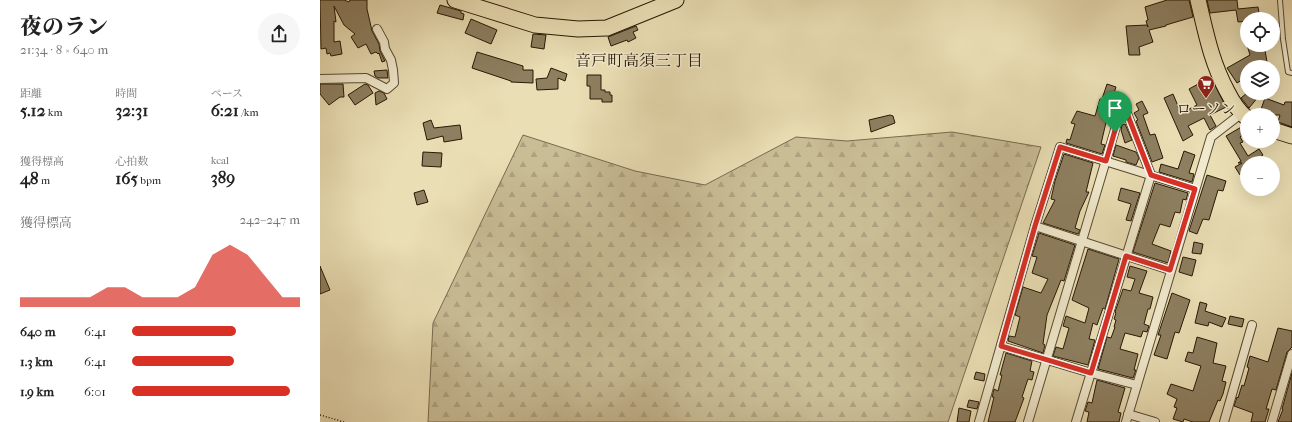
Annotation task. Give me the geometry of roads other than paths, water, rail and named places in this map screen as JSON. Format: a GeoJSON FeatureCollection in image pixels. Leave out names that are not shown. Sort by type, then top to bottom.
{"type":"FeatureCollection","features":[{"type":"Feature","properties":{"kind":"highway"},"geometry":{"type":"LineString","coordinates":[[455,0],[535,25],[578,29],[607,28],[676,0]]}},
{"type":"Feature","properties":{"kind":"highway"},"geometry":{"type":"LineString","coordinates":[[1198,0],[1214,63],[1231,99],[1240,111]]}},
{"type":"Feature","properties":{"kind":"highway"},"geometry":{"type":"LineString","coordinates":[[1280,132],[1292,136]]}},
{"type":"Feature","properties":{"kind":"street"},"geometry":{"type":"LineString","coordinates":[[320,80],[366,78],[387,89],[394,83],[391,60],[385,49],[384,42],[378,29]]}},
{"type":"Feature","properties":{"kind":"street"},"geometry":{"type":"LineString","coordinates":[[1028,422],[1123,103],[1151,175],[1076,422]]}},
{"type":"Feature","properties":{"kind":"street"},"geometry":{"type":"LineString","coordinates":[[1155,422],[1127,418],[1211,137],[1240,119]]}},
{"type":"Feature","properties":{"kind":"street"},"geometry":{"type":"LineString","coordinates":[[979,422],[1035,226],[1060,147],[1195,189]]}},
{"type":"Feature","properties":{"kind":"street"},"geometry":{"type":"LineString","coordinates":[[1035,226],[1170,270]]}},
{"type":"Feature","properties":{"kind":"street"},"geometry":{"type":"LineString","coordinates":[[1224,422],[1252,325]]}},
{"type":"Feature","properties":{"kind":"street"},"geometry":{"type":"LineString","coordinates":[[1001,346],[1137,385]]}},
{"type":"Feature","properties":{"kind":"street"},"geometry":{"type":"LineString","coordinates":[[1272,422],[1292,354]]}},
{"type":"Feature","properties":{"kind":"lane"},"geometry":{"type":"LineString","coordinates":[[1280,0],[1283,39],[1288,72],[1292,73]]}},
{"type":"Feature","properties":{"kind":"place","name":"ローソン"},"geometry":{"type":"Point","coordinates":[1206,99]}},
{"type":"Feature","properties":{"kind":"district","name":"音戸町高須三丁目"},"geometry":{"type":"Point","coordinates":[639,60]}}]}
